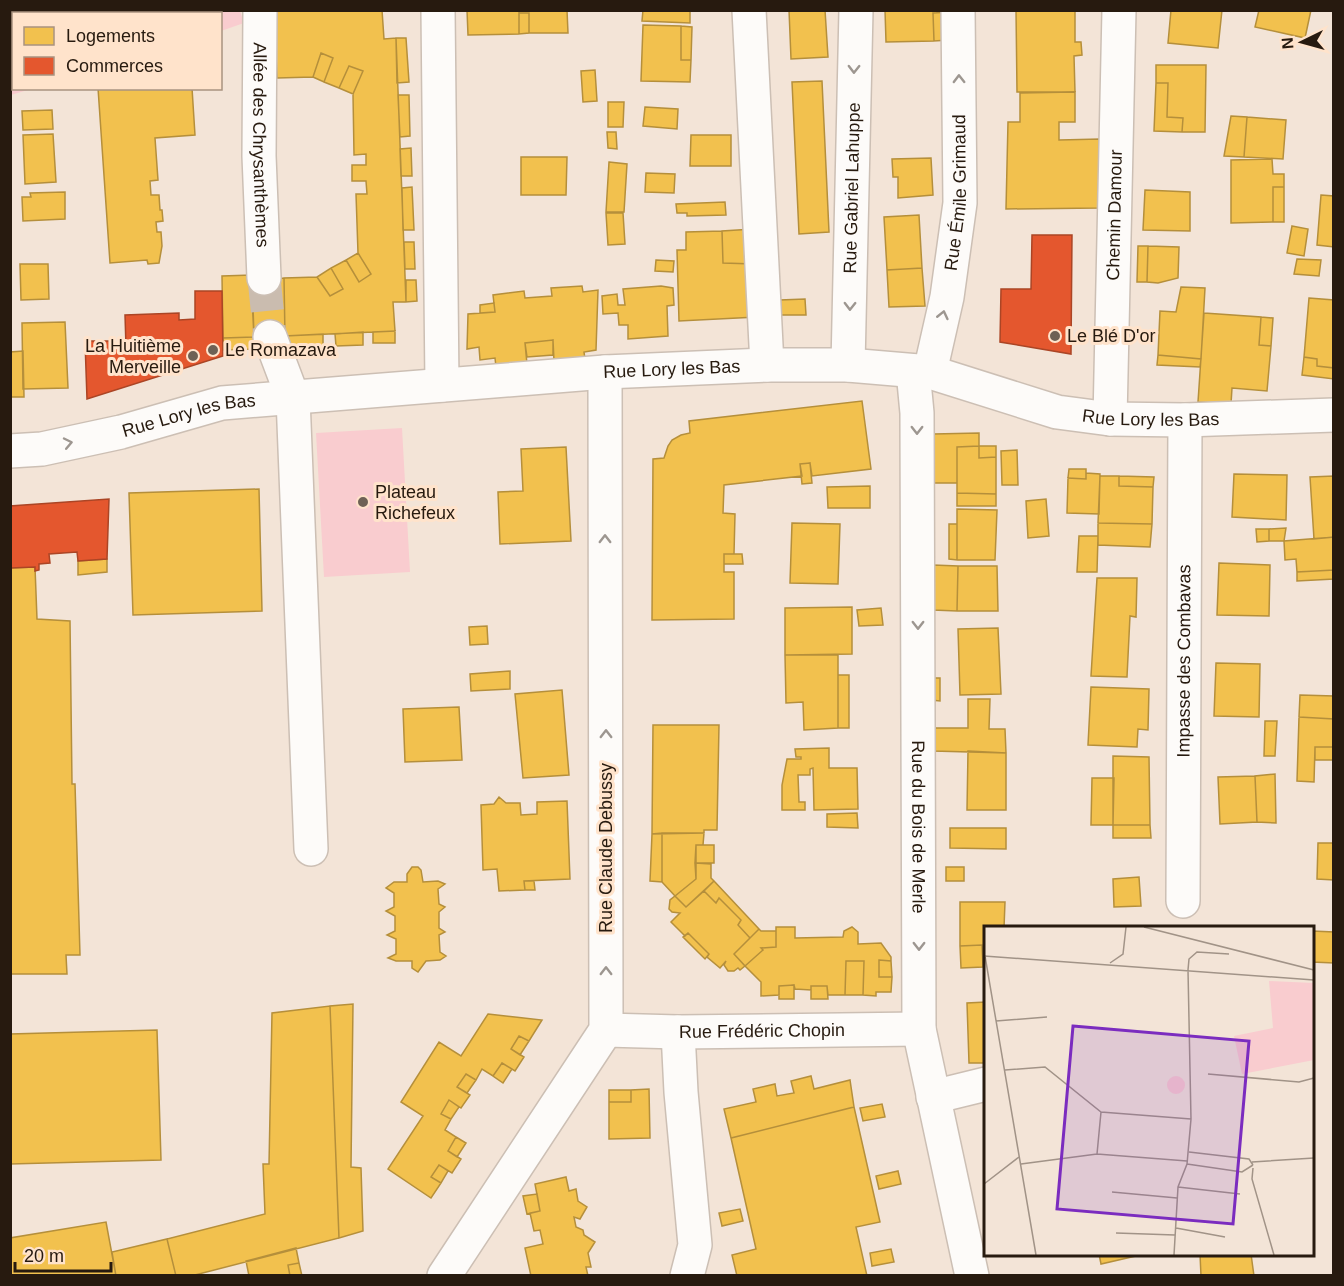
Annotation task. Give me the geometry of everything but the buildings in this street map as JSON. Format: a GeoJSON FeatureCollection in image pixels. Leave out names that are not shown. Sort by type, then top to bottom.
{"type":"FeatureCollection","features":[{"type":"Feature","properties":{"kind":"street","name":"Allée des Chrysanthèmes"},"geometry":{"type":"LineString","coordinates":[[260,10],[260,156],[264,278]]}},
{"type":"Feature","properties":{"kind":"street"},"geometry":{"type":"LineString","coordinates":[[438,10],[442,385]]}},
{"type":"Feature","properties":{"kind":"street"},"geometry":{"type":"LineString","coordinates":[[749,10],[767,365]]}},
{"type":"Feature","properties":{"kind":"street","name":"Rue Gabriel Lahuppe"},"geometry":{"type":"LineString","coordinates":[[848,365],[856,10]]}},
{"type":"Feature","properties":{"kind":"street","name":"Rue Émile Grimaud"},"geometry":{"type":"LineString","coordinates":[[922,372],[947,297],[960,203],[958,10]]}},
{"type":"Feature","properties":{"kind":"street","name":"Chemin Damour"},"geometry":{"type":"LineString","coordinates":[[1110,419],[1119,10]]}},
{"type":"Feature","properties":{"kind":"street"},"geometry":{"type":"LineString","coordinates":[[270,337],[293,398],[310,849]]}},
{"type":"Feature","properties":{"kind":"street","name":"Rue Lory les Bas"},"geometry":{"type":"LineString","coordinates":[[10,451],[42,448],[121,432],[222,403],[605,372],[767,365],[848,365],[922,372],[1057,412],[1110,419],[1185,420],[1334,415]]}},
{"type":"Feature","properties":{"kind":"street","name":"Rue Claude Debussy"},"geometry":{"type":"LineString","coordinates":[[605,372],[606,1030]]}},
{"type":"Feature","properties":{"kind":"street","name":"Rue du Bois de Merle"},"geometry":{"type":"LineString","coordinates":[[922,372],[917,413],[919,1029],[972,1275]]}},
{"type":"Feature","properties":{"kind":"street","name":"Impasse des Combavas"},"geometry":{"type":"LineString","coordinates":[[1183,901],[1185,420]]}},
{"type":"Feature","properties":{"kind":"street","name":"Rue Frédéric Chopin"},"geometry":{"type":"LineString","coordinates":[[606,1030],[678,1032],[919,1029]]}},
{"type":"Feature","properties":{"kind":"street"},"geometry":{"type":"LineString","coordinates":[[444,1275],[606,1030]]}},
{"type":"Feature","properties":{"kind":"street"},"geometry":{"type":"LineString","coordinates":[[678,1032],[694,1245],[687,1275]]}},
{"type":"Feature","properties":{"kind":"street"},"geometry":{"type":"LineString","coordinates":[[933,1097],[984,1084]]}},
{"type":"Feature","properties":{"kind":"shaded area"},"geometry":{"type":"Polygon","coordinates":[[[11,11],[240,11],[244,23],[222,31],[222,12],[12,12],[12,90],[28,90],[11,95],[11,11]]]}},
{"type":"Feature","properties":{"kind":"shaded area","name":"Plateau Richefeux"},"geometry":{"type":"Polygon","coordinates":[[[402,428],[410,572],[324,577],[316,433],[402,428]]]}},
{"type":"Feature","properties":{"kind":"tunnel"},"geometry":{"type":"LineString","coordinates":[[264,278],[270,337]]}},
{"type":"Feature","properties":{"kind":"place","name":"Le Blé D'or"},"geometry":{"type":"Point","coordinates":[1055,336]}},
{"type":"Feature","properties":{"kind":"place","name":"Le Romazava"},"geometry":{"type":"Point","coordinates":[213,350]}},
{"type":"Feature","properties":{"kind":"place","name":"La Huitième Merveille"},"geometry":{"type":"Point","coordinates":[193,356]}},
{"type":"Feature","properties":{"kind":"place","name":"Plateau Richefeux"},"geometry":{"type":"Point","coordinates":[363,502]}}]}
